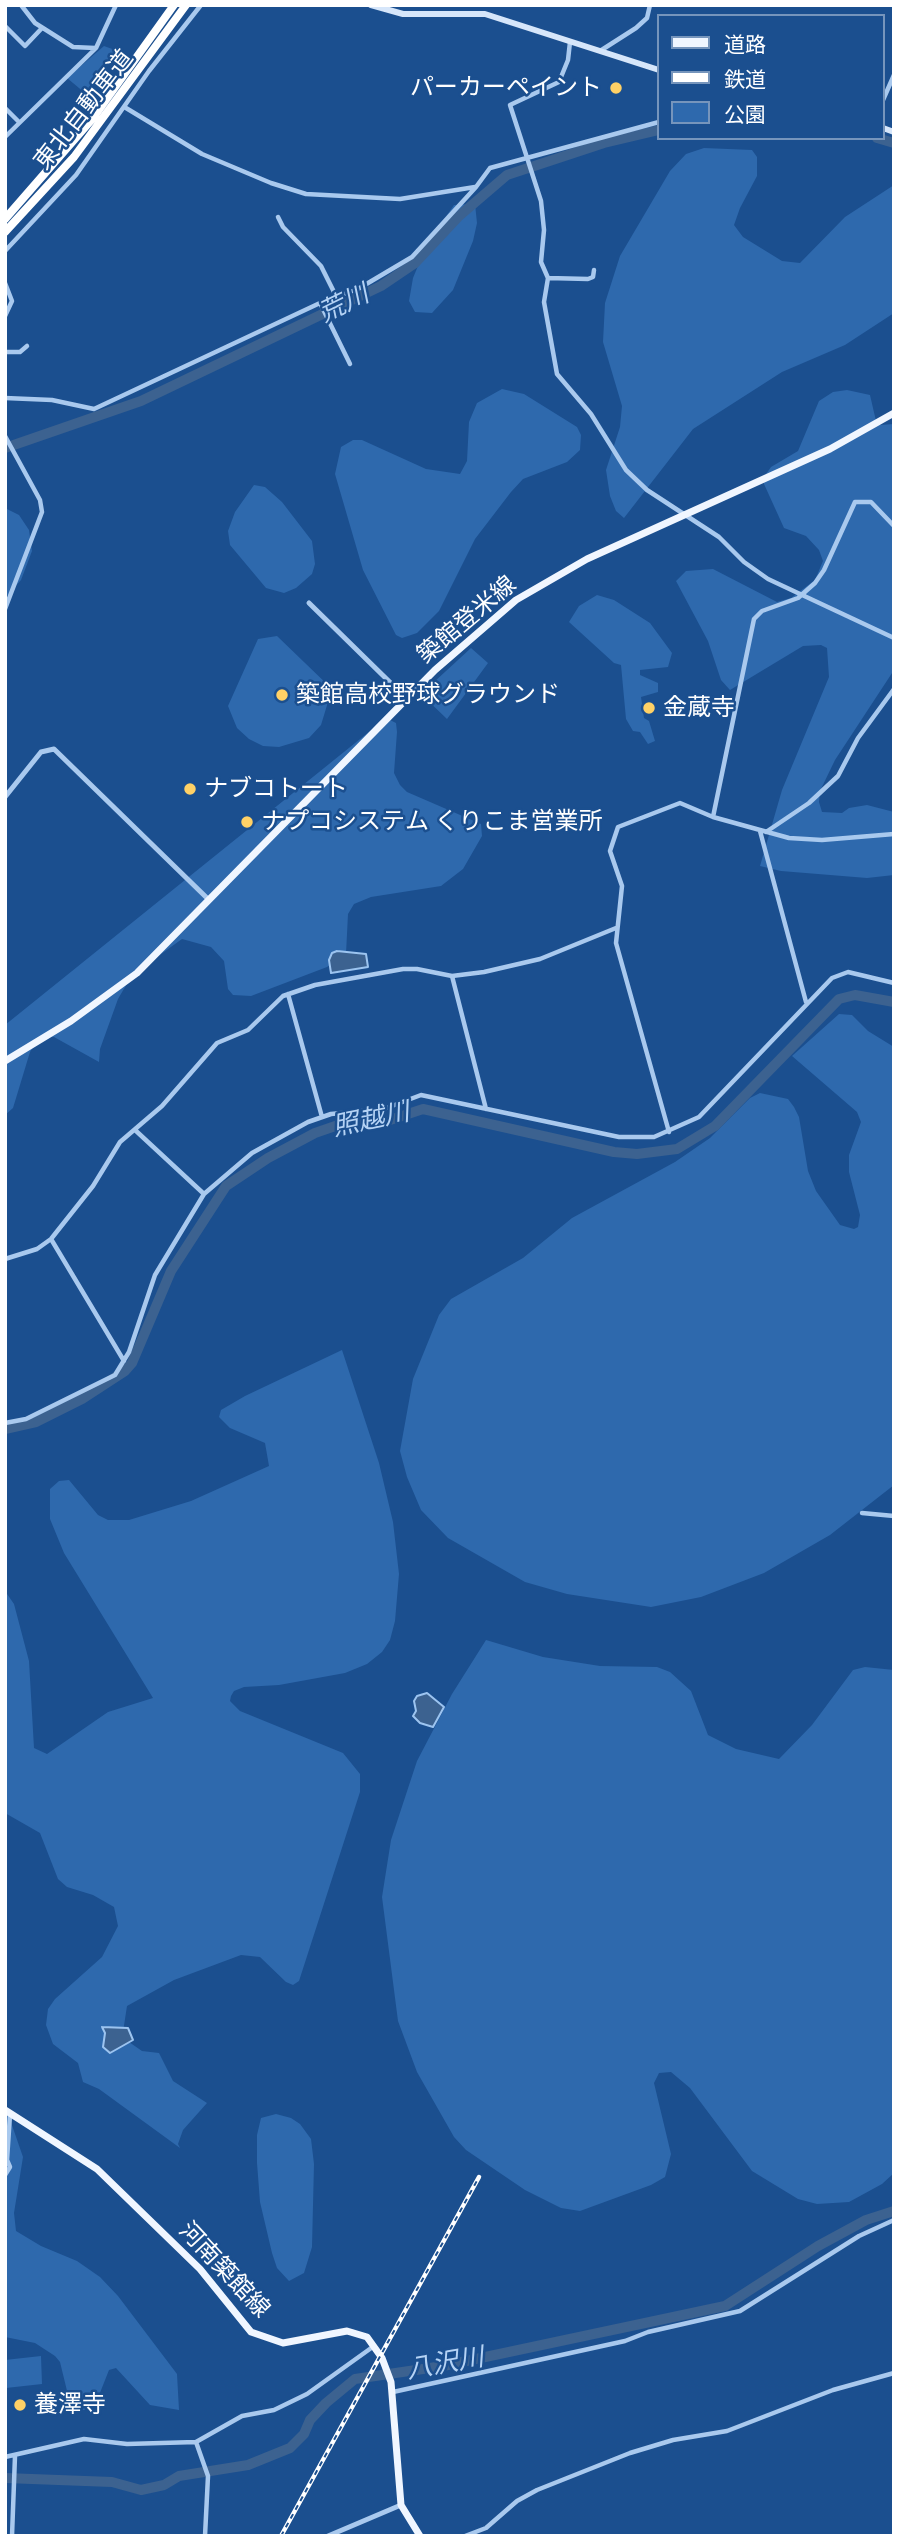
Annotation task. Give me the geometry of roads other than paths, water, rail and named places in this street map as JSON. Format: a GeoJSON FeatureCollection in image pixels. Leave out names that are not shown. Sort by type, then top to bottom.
{"type":"FeatureCollection","features":[{"type":"Feature","properties":{"kind":"highway","name":"東北自動車道"},"geometry":{"type":"LineString","coordinates":[[5,219],[93,118],[174,5]]}},
{"type":"Feature","properties":{"kind":"highway","name":"東北自動車道"},"geometry":{"type":"LineString","coordinates":[[5,232],[74,157],[186,5]]}},
{"type":"Feature","properties":{"kind":"main road"},"geometry":{"type":"LineString","coordinates":[[371,5],[403,14],[477,12],[657,70]]}},
{"type":"Feature","properties":{"kind":"main road","name":"築館登米線"},"geometry":{"type":"LineString","coordinates":[[5,1061],[71,1021],[137,973],[407,699],[477,632],[516,600],[587,559],[830,449],[894,413]]}},
{"type":"Feature","properties":{"kind":"main road","name":"河南築館線"},"geometry":{"type":"LineString","coordinates":[[8,2112],[65,2146],[97,2169],[200,2269],[243,2323],[260,2337],[283,2343],[352,2331],[367,2337],[374,2345]]}},
{"type":"Feature","properties":{"kind":"main road"},"geometry":{"type":"LineString","coordinates":[[374,2345],[388,2372],[393,2392],[401,2505],[420,2536]]}},
{"type":"Feature","properties":{"kind":"street"},"geometry":{"type":"LineString","coordinates":[[21,5],[42,28],[73,47],[96,48]]}},
{"type":"Feature","properties":{"kind":"street"},"geometry":{"type":"LineString","coordinates":[[5,137],[96,48],[116,5]]}},
{"type":"Feature","properties":{"kind":"street"},"geometry":{"type":"LineString","coordinates":[[5,251],[55,199],[201,5]]}},
{"type":"Feature","properties":{"kind":"street"},"geometry":{"type":"LineString","coordinates":[[600,51],[636,29],[647,18],[650,5]]}},
{"type":"Feature","properties":{"kind":"street"},"geometry":{"type":"LineString","coordinates":[[5,26],[26,46],[42,28]]}},
{"type":"Feature","properties":{"kind":"street"},"geometry":{"type":"LineString","coordinates":[[570,41],[569,60],[559,82],[510,105],[534,175],[543,214],[541,262],[548,278],[544,302],[557,374],[590,414],[626,470],[647,490],[719,537],[756,572],[800,596],[894,638]]}},
{"type":"Feature","properties":{"kind":"street"},"geometry":{"type":"LineString","coordinates":[[885,95],[894,75]]}},
{"type":"Feature","properties":{"kind":"street"},"geometry":{"type":"LineString","coordinates":[[5,107],[19,122]]}},
{"type":"Feature","properties":{"kind":"street"},"geometry":{"type":"LineString","coordinates":[[126,108],[202,154],[271,183],[306,194],[400,199],[476,187]]}},
{"type":"Feature","properties":{"kind":"street"},"geometry":{"type":"LineString","coordinates":[[5,398],[52,400],[94,409],[336,296],[358,289],[412,257],[490,168],[529,160],[657,123]]}},
{"type":"Feature","properties":{"kind":"street"},"geometry":{"type":"LineString","coordinates":[[278,217],[282,227],[321,266],[336,296]]}},
{"type":"Feature","properties":{"kind":"street"},"geometry":{"type":"LineString","coordinates":[[548,278],[588,279],[593,277],[594,270]]}},
{"type":"Feature","properties":{"kind":"street"},"geometry":{"type":"LineString","coordinates":[[5,283],[12,301],[5,316]]}},
{"type":"Feature","properties":{"kind":"street"},"geometry":{"type":"LineString","coordinates":[[321,304],[350,364]]}},
{"type":"Feature","properties":{"kind":"street"},"geometry":{"type":"LineString","coordinates":[[6,350],[20,352],[27,346]]}},
{"type":"Feature","properties":{"kind":"street"},"geometry":{"type":"LineString","coordinates":[[5,609],[42,512],[40,500],[7,438]]}},
{"type":"Feature","properties":{"kind":"street"},"geometry":{"type":"LineString","coordinates":[[713,817],[754,619],[762,611],[800,596],[824,570],[855,502],[872,502],[894,526]]}},
{"type":"Feature","properties":{"kind":"street"},"geometry":{"type":"LineString","coordinates":[[309,603],[407,699]]}},
{"type":"Feature","properties":{"kind":"street"},"geometry":{"type":"LineString","coordinates":[[763,832],[808,803],[838,776],[858,738],[894,689]]}},
{"type":"Feature","properties":{"kind":"street"},"geometry":{"type":"LineString","coordinates":[[5,797],[41,752],[54,749],[208,899]]}},
{"type":"Feature","properties":{"kind":"street"},"geometry":{"type":"LineString","coordinates":[[669,1132],[616,943],[622,887],[610,851],[618,827],[676,803],[684,803],[713,817],[763,832],[807,840],[894,834]]}},
{"type":"Feature","properties":{"kind":"street"},"geometry":{"type":"LineString","coordinates":[[763,832],[806,1002]]}},
{"type":"Feature","properties":{"kind":"street"},"geometry":{"type":"LineString","coordinates":[[5,1259],[37,1250],[51,1239],[93,1186],[120,1142],[162,1106],[217,1043],[248,1030],[288,994],[315,985],[403,970],[417,969],[452,976],[540,959],[616,928]]}},
{"type":"Feature","properties":{"kind":"street"},"geometry":{"type":"LineString","coordinates":[[5,1423],[26,1419],[115,1375],[125,1362],[155,1275],[204,1194],[253,1153],[322,1116],[384,1109],[421,1095],[619,1137],[641,1139],[685,1125],[710,1106],[806,1002],[840,973],[859,974],[894,983]]}},
{"type":"Feature","properties":{"kind":"street"},"geometry":{"type":"LineString","coordinates":[[452,976],[486,1109]]}},
{"type":"Feature","properties":{"kind":"street"},"geometry":{"type":"LineString","coordinates":[[288,994],[322,1116]]}},
{"type":"Feature","properties":{"kind":"street"},"geometry":{"type":"LineString","coordinates":[[135,1130],[204,1194]]}},
{"type":"Feature","properties":{"kind":"street"},"geometry":{"type":"LineString","coordinates":[[51,1239],[125,1362]]}},
{"type":"Feature","properties":{"kind":"street"},"geometry":{"type":"LineString","coordinates":[[862,1513],[894,1516]]}},
{"type":"Feature","properties":{"kind":"street"},"geometry":{"type":"LineString","coordinates":[[5,2175],[10,2167],[6,2160],[8,2112]]}},
{"type":"Feature","properties":{"kind":"street"},"geometry":{"type":"LineString","coordinates":[[393,2392],[625,2341],[648,2332],[740,2311],[859,2236],[894,2220]]}},
{"type":"Feature","properties":{"kind":"street"},"geometry":{"type":"LineString","coordinates":[[5,2457],[84,2439],[127,2444],[196,2442],[242,2416],[274,2410],[307,2394],[374,2345]]}},
{"type":"Feature","properties":{"kind":"street"},"geometry":{"type":"LineString","coordinates":[[465,2536],[486,2528],[517,2501],[537,2490],[630,2453],[673,2440],[727,2431],[833,2390],[894,2373]]}},
{"type":"Feature","properties":{"kind":"street"},"geometry":{"type":"LineString","coordinates":[[196,2442],[208,2476],[205,2536]]}},
{"type":"Feature","properties":{"kind":"street"},"geometry":{"type":"LineString","coordinates":[[12,2536],[15,2456]]}},
{"type":"Feature","properties":{"kind":"street"},"geometry":{"type":"LineString","coordinates":[[328,2536],[401,2505]]}},
{"type":"Feature","properties":{"kind":"waterway","name":"荒川"},"geometry":{"type":"LineString","coordinates":[[5,448],[141,401],[381,286],[415,263],[458,217],[507,175],[604,143],[657,130]]}},
{"type":"Feature","properties":{"kind":"waterway","name":"荒川"},"geometry":{"type":"LineString","coordinates":[[884,140],[894,143]]}},
{"type":"Feature","properties":{"kind":"waterway","name":"照越川"},"geometry":{"type":"LineString","coordinates":[[5,1429],[36,1422],[82,1399],[125,1371],[132,1363],[171,1271],[226,1186],[268,1158],[315,1133],[344,1123],[384,1122],[423,1109],[614,1152],[637,1154],[677,1149],[715,1126],[839,999],[855,995],[894,1002]]}},
{"type":"Feature","properties":{"kind":"waterway","name":"八沢川"},"geometry":{"type":"LineString","coordinates":[[5,2478],[112,2482],[141,2490],[164,2485],[179,2476],[248,2465],[290,2448],[304,2434],[310,2420],[326,2403],[355,2379],[443,2366],[725,2306],[818,2246],[866,2220],[894,2211]]}},
{"type":"Feature","properties":{"kind":"railway"},"geometry":{"type":"LineString","coordinates":[[281,2536],[479,2177]]}},
{"type":"Feature","properties":{"kind":"place","name":"パーカーペイント"},"geometry":{"type":"Point","coordinates":[616,88]}},
{"type":"Feature","properties":{"kind":"place","name":"築館高校野球グラウンド"},"geometry":{"type":"Point","coordinates":[282,695]}},
{"type":"Feature","properties":{"kind":"place","name":"金蔵寺"},"geometry":{"type":"Point","coordinates":[649,708]}},
{"type":"Feature","properties":{"kind":"place","name":"ナブコトート"},"geometry":{"type":"Point","coordinates":[190,789]}},
{"type":"Feature","properties":{"kind":"place","name":"ナプコシステム くりこま営業所"},"geometry":{"type":"Point","coordinates":[247,822]}},
{"type":"Feature","properties":{"kind":"place","name":"養澤寺"},"geometry":{"type":"Point","coordinates":[20,2405]}}]}
